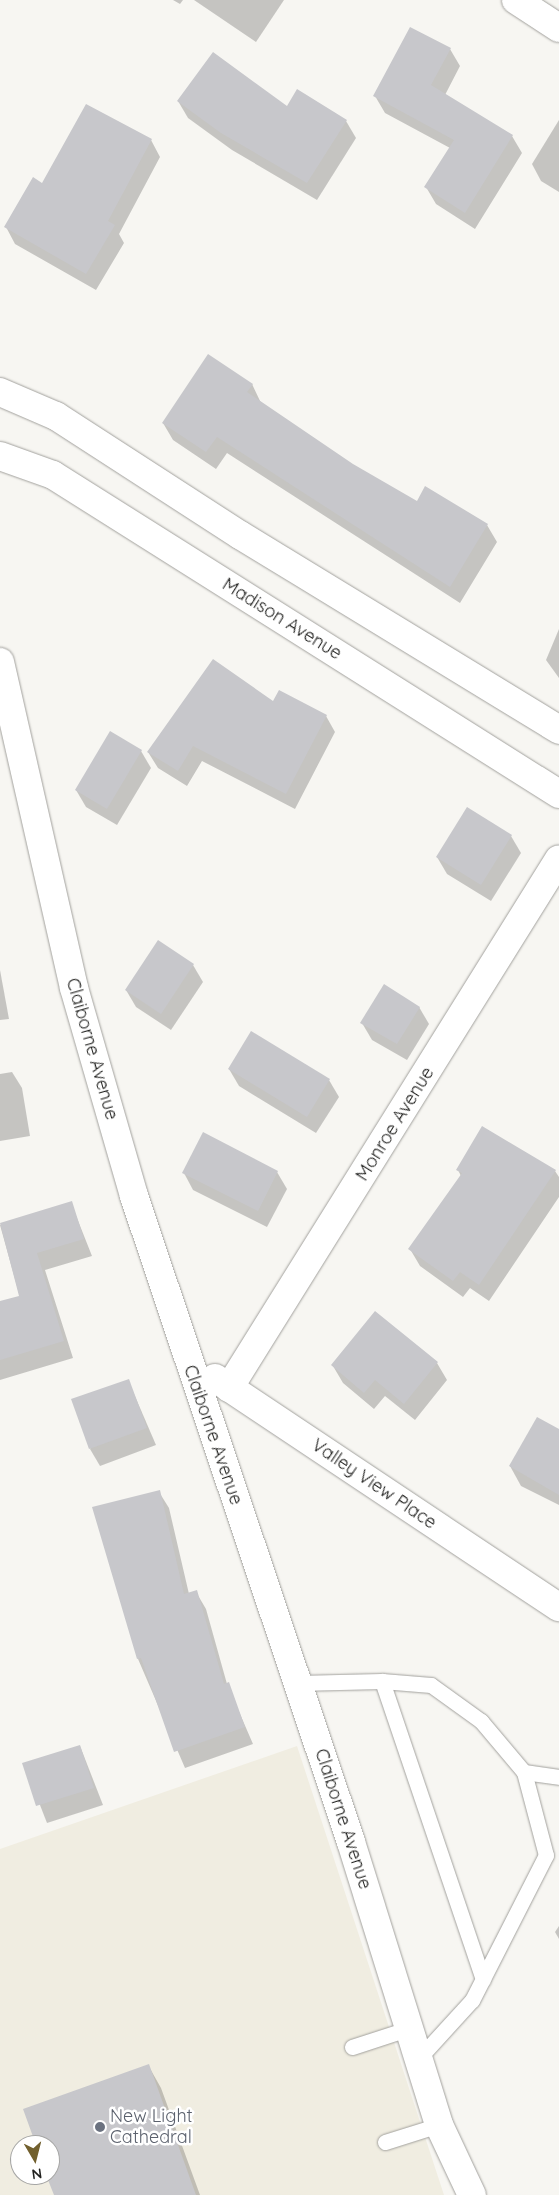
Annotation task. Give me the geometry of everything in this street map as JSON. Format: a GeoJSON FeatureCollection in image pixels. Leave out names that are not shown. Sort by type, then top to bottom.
{"type":"FeatureCollection","features":[{"type":"Feature","properties":{"kind":"street"},"geometry":{"type":"LineString","coordinates":[[516,0],[559,28]]}},
{"type":"Feature","properties":{"kind":"street"},"geometry":{"type":"LineString","coordinates":[[0,392],[56,416],[240,535],[559,730]]}},
{"type":"Feature","properties":{"kind":"street","name":"Madison Avenue"},"geometry":{"type":"LineString","coordinates":[[0,456],[53,475],[559,794]]}},
{"type":"Feature","properties":{"kind":"street","name":"Claiborne Avenue"},"geometry":{"type":"LineString","coordinates":[[0,662],[74,988],[134,1196],[297,1683],[410,2028],[439,2125],[472,2195]]}},
{"type":"Feature","properties":{"kind":"street","name":"Monroe Avenue"},"geometry":{"type":"LineString","coordinates":[[229,1388],[559,858]]}},
{"type":"Feature","properties":{"kind":"street","name":"Valley View Place"},"geometry":{"type":"LineString","coordinates":[[188,1362],[559,1607]]}},
{"type":"Feature","properties":{"kind":"lane"},"geometry":{"type":"LineString","coordinates":[[382,1681],[483,1979]]}},
{"type":"Feature","properties":{"kind":"lane"},"geometry":{"type":"LineString","coordinates":[[297,1683],[382,1681],[432,1685],[481,1721],[524,1772],[546,1855],[472,2000],[419,2058]]}},
{"type":"Feature","properties":{"kind":"lane"},"geometry":{"type":"LineString","coordinates":[[524,1772],[559,1777]]}},
{"type":"Feature","properties":{"kind":"lane"},"geometry":{"type":"LineString","coordinates":[[352,2047],[410,2028]]}},
{"type":"Feature","properties":{"kind":"lane"},"geometry":{"type":"LineString","coordinates":[[384,2142],[439,2125]]}},
{"type":"Feature","properties":{"kind":"shaded area"},"geometry":{"type":"Polygon","coordinates":[[[297,1746],[444,2195],[0,2195],[0,1849],[297,1746]]]}},
{"type":"Feature","properties":{"kind":"building"},"geometry":{"type":"Polygon","coordinates":[[[410,27],[451,48],[431,85],[513,135],[465,213],[424,187],[454,140],[373,96],[410,27]]]}},
{"type":"Feature","properties":{"kind":"building"},"geometry":{"type":"Polygon","coordinates":[[[213,52],[287,106],[297,89],[347,120],[307,183],[221,133],[177,101],[213,52]]]}},
{"type":"Feature","properties":{"kind":"building"},"geometry":{"type":"Polygon","coordinates":[[[86,104],[152,139],[108,221],[115,225],[86,274],[4,227],[33,177],[42,183],[86,104]]]}},
{"type":"Feature","properties":{"kind":"building"},"geometry":{"type":"Polygon","coordinates":[[[208,354],[253,384],[247,392],[353,464],[417,501],[425,486],[488,524],[450,587],[217,437],[206,452],[162,423],[208,354]]]}},
{"type":"Feature","properties":{"kind":"building"},"geometry":{"type":"Polygon","coordinates":[[[213,659],[273,701],[279,690],[327,715],[286,794],[193,746],[178,771],[147,752],[213,659]]]}},
{"type":"Feature","properties":{"kind":"building"},"geometry":{"type":"Polygon","coordinates":[[[110,731],[142,750],[107,809],[75,790],[110,731]]]}},
{"type":"Feature","properties":{"kind":"building"},"geometry":{"type":"Polygon","coordinates":[[[467,807],[512,835],[481,885],[436,857],[467,807]]]}},
{"type":"Feature","properties":{"kind":"building"},"geometry":{"type":"Polygon","coordinates":[[[158,940],[194,964],[161,1014],[125,990],[158,940]]]}},
{"type":"Feature","properties":{"kind":"building"},"geometry":{"type":"Polygon","coordinates":[[[384,984],[420,1007],[397,1044],[360,1023],[384,984]]]}},
{"type":"Feature","properties":{"kind":"building"},"geometry":{"type":"Polygon","coordinates":[[[251,1031],[330,1079],[307,1117],[228,1069],[251,1031]]]}},
{"type":"Feature","properties":{"kind":"building"},"geometry":{"type":"Polygon","coordinates":[[[482,1126],[556,1170],[479,1285],[460,1272],[453,1281],[408,1249],[462,1173],[456,1170],[482,1126]]]}},
{"type":"Feature","properties":{"kind":"building"},"geometry":{"type":"Polygon","coordinates":[[[203,1132],[278,1171],[258,1211],[182,1173],[203,1132]]]}},
{"type":"Feature","properties":{"kind":"building"},"geometry":{"type":"Polygon","coordinates":[[[72,1201],[84,1239],[37,1253],[64,1341],[0,1360],[0,1301],[19,1296],[0,1223],[72,1201]]]}},
{"type":"Feature","properties":{"kind":"building"},"geometry":{"type":"Polygon","coordinates":[[[375,1311],[438,1362],[404,1404],[375,1380],[364,1393],[331,1365],[375,1311]]]}},
{"type":"Feature","properties":{"kind":"building"},"geometry":{"type":"Polygon","coordinates":[[[129,1379],[147,1428],[89,1449],[71,1399],[129,1379]]]}},
{"type":"Feature","properties":{"kind":"building"},"geometry":{"type":"Polygon","coordinates":[[[537,1417],[559,1429],[559,1495],[509,1466],[537,1417]]]}},
{"type":"Feature","properties":{"kind":"building"},"geometry":{"type":"Polygon","coordinates":[[[160,1490],[184,1594],[197,1590],[224,1684],[229,1682],[245,1727],[174,1752],[141,1658],[137,1659],[92,1507],[160,1490]]]}},
{"type":"Feature","properties":{"kind":"building"},"geometry":{"type":"Polygon","coordinates":[[[80,1745],[94,1788],[36,1806],[22,1763],[80,1745]]]}},
{"type":"Feature","properties":{"kind":"building","name":"New Light Cathedral"},"geometry":{"type":"Polygon","coordinates":[[[149,2064],[196,2195],[54,2195],[50,2185],[60,2185],[60,2135],[32,2135],[23,2109],[149,2064]]]}},
{"type":"Feature","properties":{"kind":"place","name":"New Light Cathedral"},"geometry":{"type":"Point","coordinates":[100,2127]}}]}
